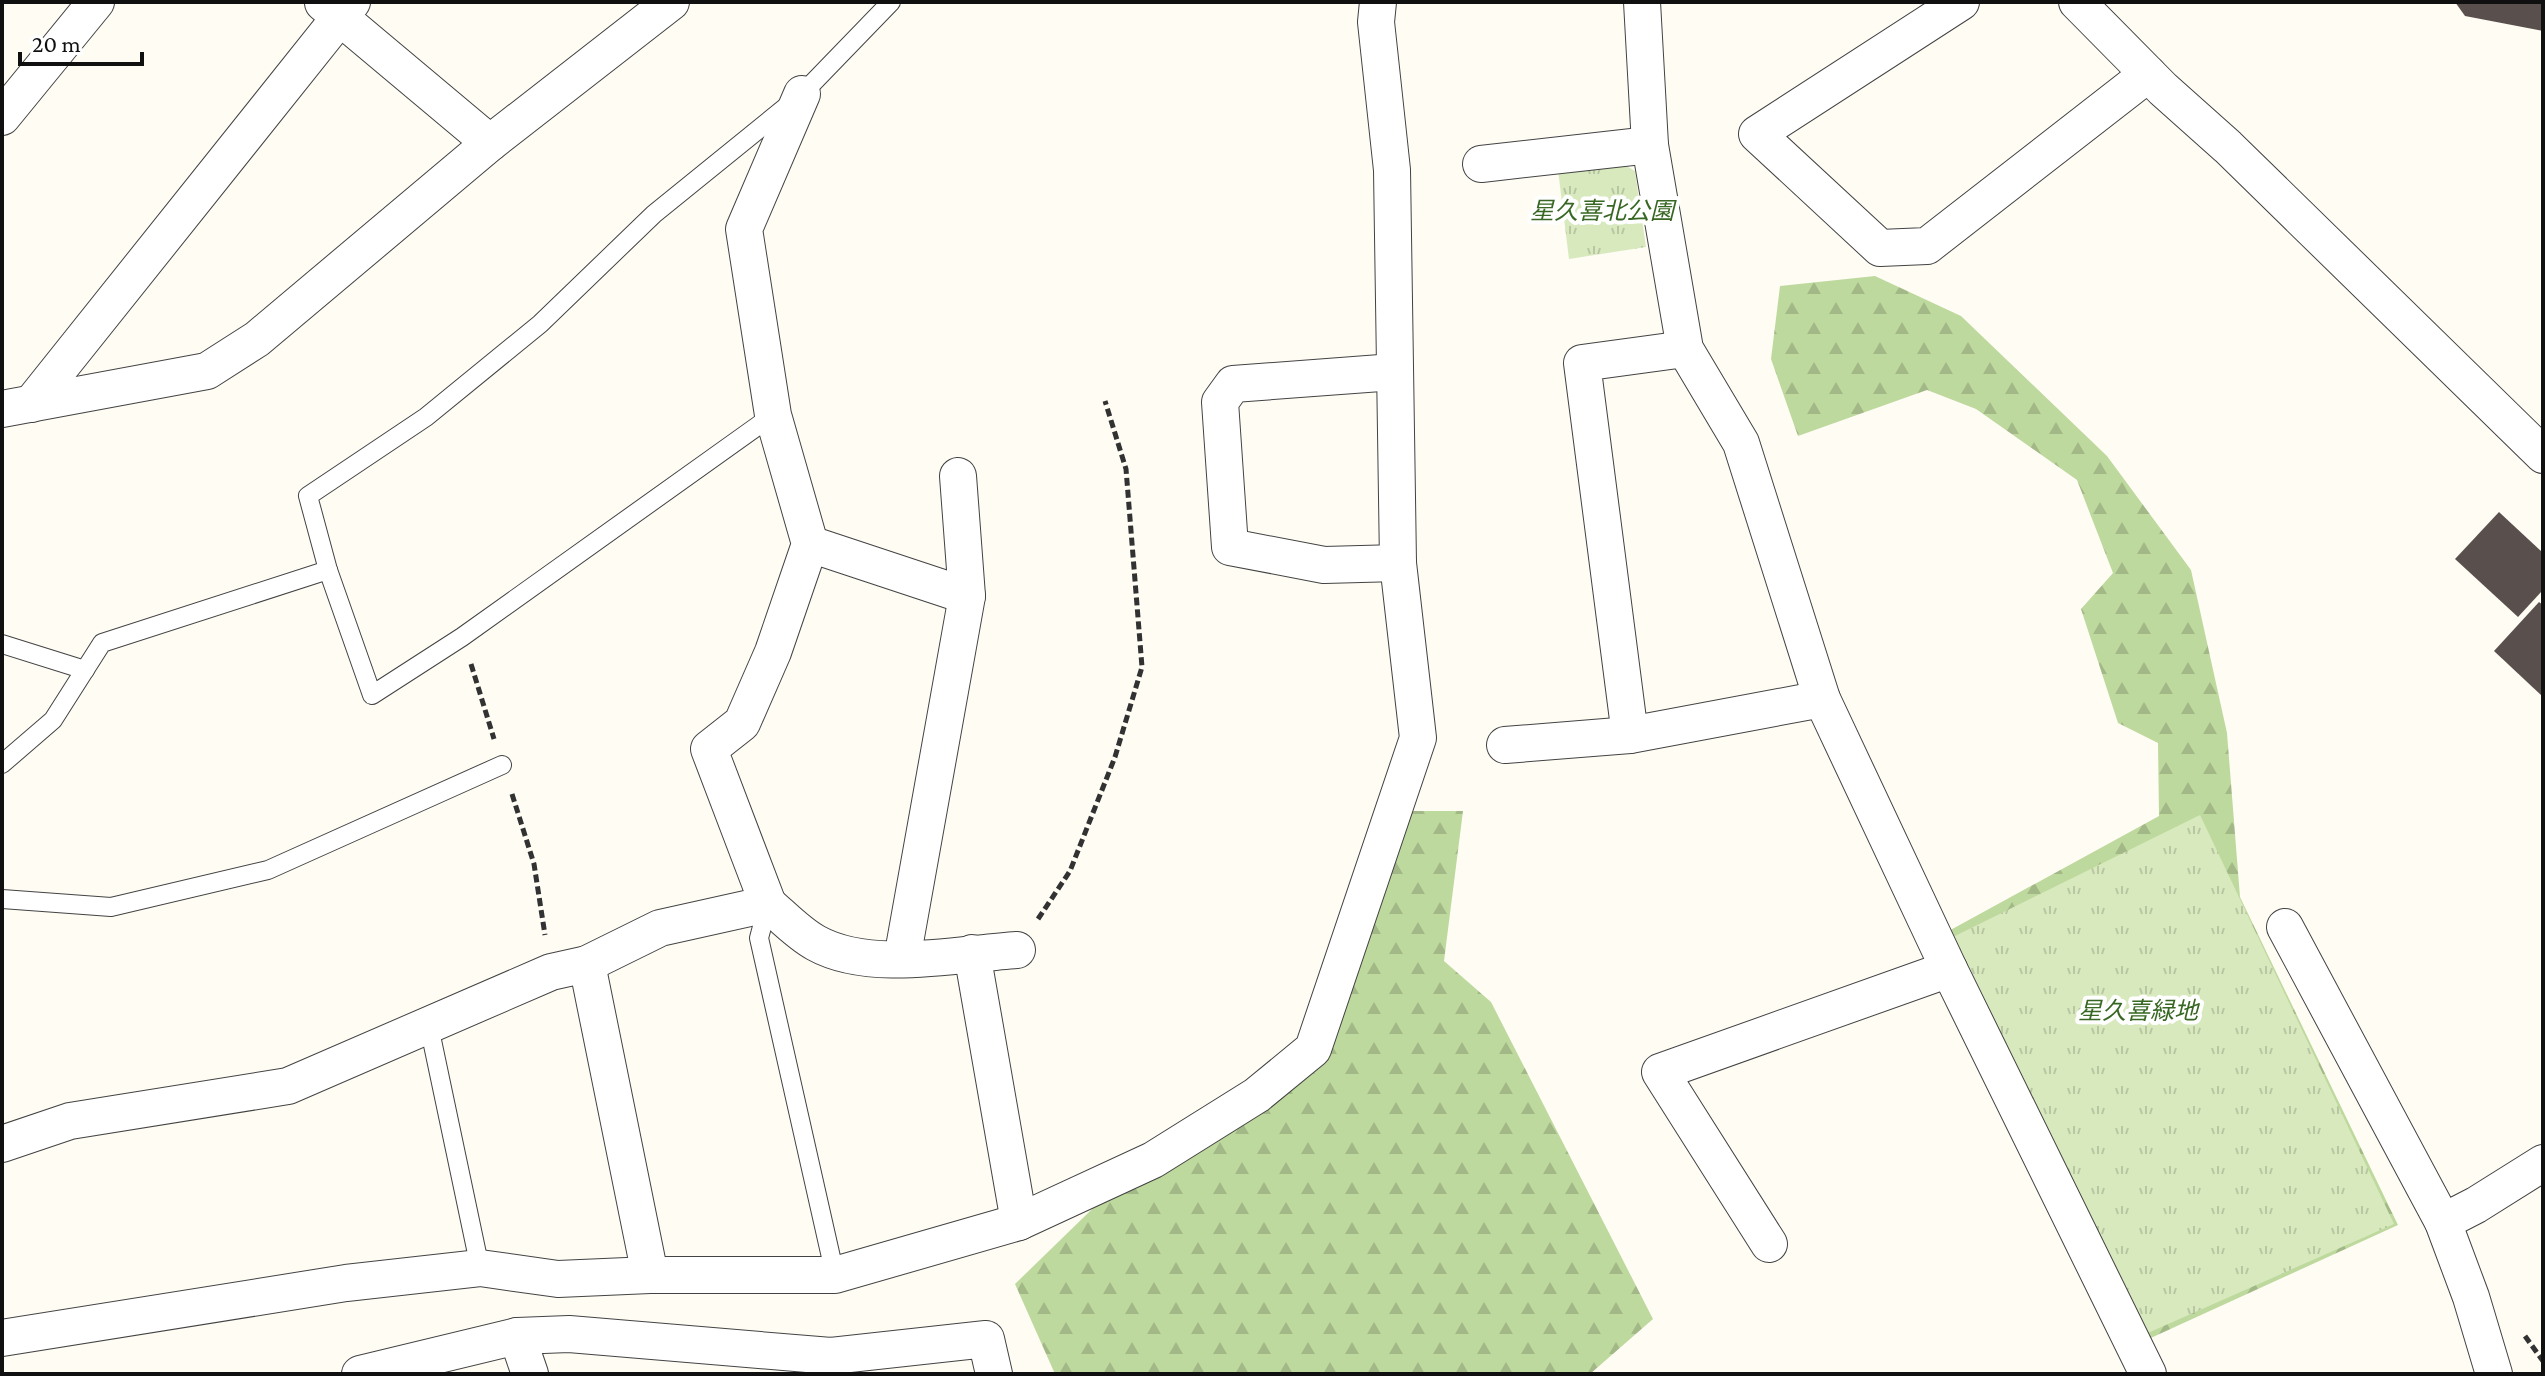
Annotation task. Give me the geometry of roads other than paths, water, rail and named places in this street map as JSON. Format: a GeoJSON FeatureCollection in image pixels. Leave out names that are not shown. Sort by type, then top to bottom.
{"type":"FeatureCollection","features":[{"type":"Feature","properties":{"kind":"street"},"geometry":{"type":"LineString","coordinates":[[2,117],[96,2]]}},
{"type":"Feature","properties":{"kind":"street"},"geometry":{"type":"LineString","coordinates":[[16,406],[207,371],[257,339],[490,143],[671,2]]}},
{"type":"Feature","properties":{"kind":"street"},"geometry":{"type":"LineString","coordinates":[[2,1338],[346,1283],[480,1268],[558,1279],[650,1275],[835,1275],[1019,1222],[1153,1160],[1257,1095],[1313,1049],[1418,738],[1398,563],[1392,170],[1376,22],[1378,2]]}},
{"type":"Feature","properties":{"kind":"street"},"geometry":{"type":"LineString","coordinates":[[1642,2],[1650,145],[1685,349],[1741,443],[1822,699],[1949,969],[2148,1374]]}},
{"type":"Feature","properties":{"kind":"street"},"geometry":{"type":"LineString","coordinates":[[1961,2],[1757,134],[1880,248],[1927,246],[2148,74]]}},
{"type":"Feature","properties":{"kind":"street"},"geometry":{"type":"LineString","coordinates":[[2077,2],[2543,455]]}},
{"type":"Feature","properties":{"kind":"street"},"geometry":{"type":"LineString","coordinates":[[16,406],[338,7],[490,143]]}},
{"type":"Feature","properties":{"kind":"street"},"geometry":{"type":"LineString","coordinates":[[802,94],[744,229],[773,415],[810,544],[773,652],[742,723],[709,749],[768,904],[815,943],[848,955],[882,961],[1017,950]]}},
{"type":"Feature","properties":{"kind":"street"},"geometry":{"type":"LineString","coordinates":[[1481,164],[1650,145]]}},
{"type":"Feature","properties":{"kind":"street"},"geometry":{"type":"LineString","coordinates":[[1630,735],[1582,363],[1685,349]]}},
{"type":"Feature","properties":{"kind":"street"},"geometry":{"type":"LineString","coordinates":[[1394,372],[1233,384],[1220,402],[1230,547],[1324,565],[1398,563]]}},
{"type":"Feature","properties":{"kind":"street"},"geometry":{"type":"LineString","coordinates":[[902,959],[967,596],[958,476]]}},
{"type":"Feature","properties":{"kind":"street"},"geometry":{"type":"LineString","coordinates":[[810,544],[967,596]]}},
{"type":"Feature","properties":{"kind":"street"},"geometry":{"type":"LineString","coordinates":[[1505,745],[1630,735],[1822,699]]}},
{"type":"Feature","properties":{"kind":"street"},"geometry":{"type":"LineString","coordinates":[[2,1144],[70,1121],[288,1086],[551,972],[587,964],[660,928],[768,904]]}},
{"type":"Feature","properties":{"kind":"street"},"geometry":{"type":"LineString","coordinates":[[2285,927],[2443,1222],[2471,1297],[2494,1374]]}},
{"type":"Feature","properties":{"kind":"street"},"geometry":{"type":"LineString","coordinates":[[972,953],[1019,1222]]}},
{"type":"Feature","properties":{"kind":"street"},"geometry":{"type":"LineString","coordinates":[[587,964],[650,1275]]}},
{"type":"Feature","properties":{"kind":"street"},"geometry":{"type":"LineString","coordinates":[[1769,1244],[1660,1072],[1949,969]]}},
{"type":"Feature","properties":{"kind":"street"},"geometry":{"type":"LineString","coordinates":[[2443,1222],[2543,1163]]}},
{"type":"Feature","properties":{"kind":"street"},"geometry":{"type":"LineString","coordinates":[[360,1374],[517,1336],[569,1334],[831,1356],[986,1339],[994,1374]]}},
{"type":"Feature","properties":{"kind":"street"},"geometry":{"type":"LineString","coordinates":[[517,1336],[530,1374]]}},
{"type":"Feature","properties":{"kind":"lane"},"geometry":{"type":"LineString","coordinates":[[773,415],[462,637],[372,695],[328,570],[308,496],[426,417],[540,324],[654,214],[802,94],[891,2]]}},
{"type":"Feature","properties":{"kind":"lane"},"geometry":{"type":"LineString","coordinates":[[2,764],[53,720],[102,643],[328,570]]}},
{"type":"Feature","properties":{"kind":"lane"},"geometry":{"type":"LineString","coordinates":[[2,644],[85,670]]}},
{"type":"Feature","properties":{"kind":"lane"},"geometry":{"type":"LineString","coordinates":[[2,899],[111,907],[268,870],[502,765]]}},
{"type":"Feature","properties":{"kind":"lane"},"geometry":{"type":"LineString","coordinates":[[768,904],[759,938],[835,1275]]}},
{"type":"Feature","properties":{"kind":"lane"},"geometry":{"type":"LineString","coordinates":[[429,1026],[480,1268]]}},
{"type":"Feature","properties":{"kind":"park label","name":"星久喜北公園"},"geometry":{"type":"Point","coordinates":[1602,210]}},
{"type":"Feature","properties":{"kind":"park label","name":"星久喜緑地"},"geometry":{"type":"Point","coordinates":[2138,1010]}}]}
